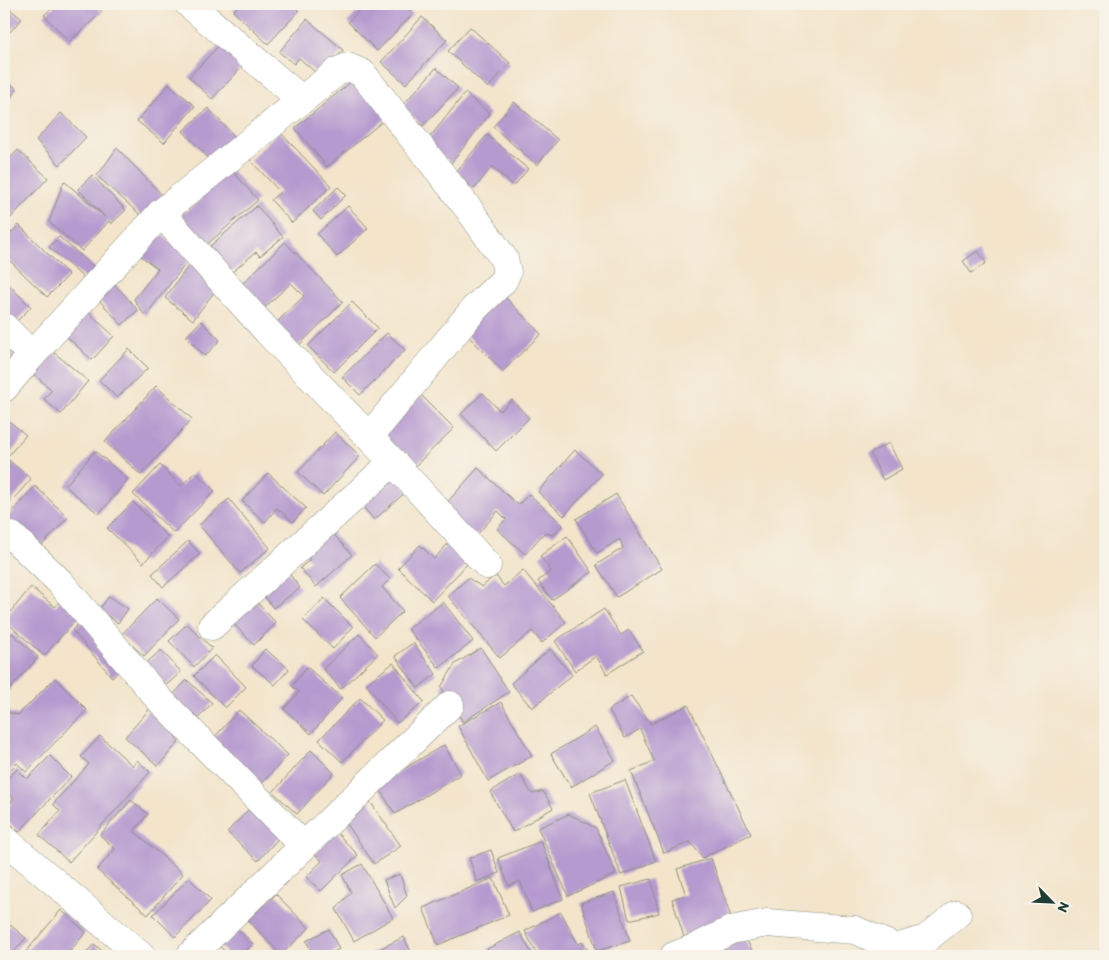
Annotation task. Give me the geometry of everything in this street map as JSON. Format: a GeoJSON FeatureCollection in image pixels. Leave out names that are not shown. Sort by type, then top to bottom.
{"type":"FeatureCollection","features":[{"type":"Feature","properties":{"kind":"street"},"geometry":{"type":"LineString","coordinates":[[189,4],[302,100]]}},
{"type":"Feature","properties":{"kind":"street"},"geometry":{"type":"LineString","coordinates":[[4,388],[161,213],[338,71],[348,67],[362,73],[468,208],[504,259],[507,272],[503,281],[475,308],[369,437]]}},
{"type":"Feature","properties":{"kind":"street"},"geometry":{"type":"LineString","coordinates":[[161,213],[266,331],[369,437],[487,565]]}},
{"type":"Feature","properties":{"kind":"street"},"geometry":{"type":"LineString","coordinates":[[4,327],[32,355]]}},
{"type":"Feature","properties":{"kind":"street"},"geometry":{"type":"LineString","coordinates":[[212,626],[392,462]]}},
{"type":"Feature","properties":{"kind":"street"},"geometry":{"type":"LineString","coordinates":[[12,536],[60,582],[158,698],[304,846]]}},
{"type":"Feature","properties":{"kind":"street"},"geometry":{"type":"LineString","coordinates":[[190,956],[450,705]]}},
{"type":"Feature","properties":{"kind":"street"},"geometry":{"type":"LineString","coordinates":[[4,839],[141,956]]}},
{"type":"Feature","properties":{"kind":"street"},"geometry":{"type":"LineString","coordinates":[[674,956],[731,930],[767,923],[855,930],[896,948],[926,939],[957,914]]}},
{"type":"Feature","properties":{"kind":"building"},"geometry":{"type":"Polygon","coordinates":[[[4,4],[22,19],[6,36],[4,34],[4,4]]]}},
{"type":"Feature","properties":{"kind":"building"},"geometry":{"type":"Polygon","coordinates":[[[57,4],[94,4],[102,12],[69,42],[44,15],[57,4]]]}},
{"type":"Feature","properties":{"kind":"building"},"geometry":{"type":"Polygon","coordinates":[[[240,4],[291,4],[299,11],[268,44],[233,11],[240,4]]]}},
{"type":"Feature","properties":{"kind":"building"},"geometry":{"type":"Polygon","coordinates":[[[365,4],[402,4],[413,14],[377,51],[348,22],[365,4]]]}},
{"type":"Feature","properties":{"kind":"building"},"geometry":{"type":"Polygon","coordinates":[[[422,17],[447,40],[406,84],[381,62],[422,17]]]}},
{"type":"Feature","properties":{"kind":"building"},"geometry":{"type":"Polygon","coordinates":[[[307,19],[343,50],[321,77],[299,58],[294,64],[279,52],[307,19]]]}},
{"type":"Feature","properties":{"kind":"building"},"geometry":{"type":"Polygon","coordinates":[[[470,27],[510,63],[488,88],[448,51],[470,27]]]}},
{"type":"Feature","properties":{"kind":"building"},"geometry":{"type":"Polygon","coordinates":[[[221,43],[244,65],[212,99],[189,77],[221,43]]]}},
{"type":"Feature","properties":{"kind":"building"},"geometry":{"type":"Polygon","coordinates":[[[436,68],[458,88],[423,126],[402,106],[436,68]]]}},
{"type":"Feature","properties":{"kind":"building"},"geometry":{"type":"Polygon","coordinates":[[[357,77],[389,116],[327,167],[295,128],[357,77]]]}},
{"type":"Feature","properties":{"kind":"building"},"geometry":{"type":"Polygon","coordinates":[[[4,78],[17,89],[4,105],[4,78]]]}},
{"type":"Feature","properties":{"kind":"building"},"geometry":{"type":"Polygon","coordinates":[[[169,84],[195,106],[164,143],[137,121],[169,84]]]}},
{"type":"Feature","properties":{"kind":"building"},"geometry":{"type":"Polygon","coordinates":[[[465,93],[490,114],[451,163],[426,142],[465,93]]]}},
{"type":"Feature","properties":{"kind":"building"},"geometry":{"type":"Polygon","coordinates":[[[514,102],[558,140],[537,165],[493,127],[514,102]]]}},
{"type":"Feature","properties":{"kind":"building"},"geometry":{"type":"Polygon","coordinates":[[[208,108],[236,138],[211,161],[183,131],[208,108]]]}},
{"type":"Feature","properties":{"kind":"building"},"geometry":{"type":"Polygon","coordinates":[[[61,113],[86,137],[60,165],[36,140],[61,113]]]}},
{"type":"Feature","properties":{"kind":"building"},"geometry":{"type":"Polygon","coordinates":[[[279,131],[331,186],[292,223],[271,200],[280,192],[250,160],[279,131]]]}},
{"type":"Feature","properties":{"kind":"building"},"geometry":{"type":"Polygon","coordinates":[[[487,135],[528,169],[514,186],[492,167],[474,189],[455,173],[487,135]]]}},
{"type":"Feature","properties":{"kind":"building"},"geometry":{"type":"Polygon","coordinates":[[[117,148],[167,200],[145,219],[97,176],[117,148]]]}},
{"type":"Feature","properties":{"kind":"building"},"geometry":{"type":"Polygon","coordinates":[[[18,150],[48,178],[6,223],[4,221],[4,165],[18,150]]]}},
{"type":"Feature","properties":{"kind":"building"},"geometry":{"type":"Polygon","coordinates":[[[229,167],[258,200],[204,247],[178,218],[201,199],[199,193],[229,167]]]}},
{"type":"Feature","properties":{"kind":"building"},"geometry":{"type":"Polygon","coordinates":[[[92,175],[126,210],[111,224],[109,221],[82,251],[49,222],[64,181],[105,217],[78,189],[92,175]]]}},
{"type":"Feature","properties":{"kind":"building"},"geometry":{"type":"Polygon","coordinates":[[[338,187],[346,195],[321,220],[313,211],[338,187]]]}},
{"type":"Feature","properties":{"kind":"building"},"geometry":{"type":"Polygon","coordinates":[[[257,206],[283,237],[260,256],[256,252],[232,272],[210,246],[257,206]]]}},
{"type":"Feature","properties":{"kind":"building"},"geometry":{"type":"Polygon","coordinates":[[[348,206],[368,228],[337,257],[317,234],[348,206]]]}},
{"type":"Feature","properties":{"kind":"building"},"geometry":{"type":"Polygon","coordinates":[[[19,225],[69,275],[47,297],[4,255],[4,240],[19,225]]]}},
{"type":"Feature","properties":{"kind":"building"},"geometry":{"type":"Polygon","coordinates":[[[155,230],[191,257],[145,316],[134,299],[158,269],[137,253],[155,230]]]}},
{"type":"Feature","properties":{"kind":"building"},"geometry":{"type":"Polygon","coordinates":[[[59,237],[99,271],[86,280],[49,247],[59,237]]]}},
{"type":"Feature","properties":{"kind":"building"},"geometry":{"type":"Polygon","coordinates":[[[285,242],[343,302],[297,347],[275,324],[304,296],[291,283],[262,310],[239,287],[285,242]]]}},
{"type":"Feature","properties":{"kind":"building"},"geometry":{"type":"Polygon","coordinates":[[[978,251],[986,263],[971,273],[963,261],[978,251]]]}},
{"type":"Feature","properties":{"kind":"building"},"geometry":{"type":"Polygon","coordinates":[[[192,261],[221,283],[193,320],[165,298],[192,261]]]}},
{"type":"Feature","properties":{"kind":"building"},"geometry":{"type":"Polygon","coordinates":[[[4,280],[31,307],[13,325],[4,317],[4,280]]]}},
{"type":"Feature","properties":{"kind":"building"},"geometry":{"type":"Polygon","coordinates":[[[114,283],[138,310],[122,325],[97,298],[114,283]]]}},
{"type":"Feature","properties":{"kind":"building"},"geometry":{"type":"Polygon","coordinates":[[[502,294],[541,334],[503,371],[464,332],[502,294]]]}},
{"type":"Feature","properties":{"kind":"building"},"geometry":{"type":"Polygon","coordinates":[[[352,302],[378,328],[334,372],[308,346],[352,302]]]}},
{"type":"Feature","properties":{"kind":"building"},"geometry":{"type":"Polygon","coordinates":[[[87,311],[114,336],[92,360],[65,335],[87,311]]]}},
{"type":"Feature","properties":{"kind":"building"},"geometry":{"type":"Polygon","coordinates":[[[201,321],[220,340],[205,356],[186,337],[201,321]]]}},
{"type":"Feature","properties":{"kind":"building"},"geometry":{"type":"Polygon","coordinates":[[[4,333],[19,348],[4,362],[4,333]]]}},
{"type":"Feature","properties":{"kind":"building"},"geometry":{"type":"Polygon","coordinates":[[[387,333],[405,350],[360,395],[342,377],[387,333]]]}},
{"type":"Feature","properties":{"kind":"building"},"geometry":{"type":"Polygon","coordinates":[[[129,349],[148,368],[117,398],[99,380],[129,349]]]}},
{"type":"Feature","properties":{"kind":"building"},"geometry":{"type":"Polygon","coordinates":[[[51,350],[88,381],[61,414],[44,399],[52,390],[32,373],[51,350]]]}},
{"type":"Feature","properties":{"kind":"building"},"geometry":{"type":"Polygon","coordinates":[[[156,386],[192,419],[141,475],[105,442],[156,386]]]}},
{"type":"Feature","properties":{"kind":"building"},"geometry":{"type":"Polygon","coordinates":[[[483,393],[500,411],[512,400],[529,418],[496,451],[461,414],[483,393]]]}},
{"type":"Feature","properties":{"kind":"building"},"geometry":{"type":"Polygon","coordinates":[[[421,395],[454,428],[411,470],[379,438],[421,395]]]}},
{"type":"Feature","properties":{"kind":"building"},"geometry":{"type":"Polygon","coordinates":[[[4,417],[26,435],[8,456],[4,453],[4,417]]]}},
{"type":"Feature","properties":{"kind":"building"},"geometry":{"type":"Polygon","coordinates":[[[335,432],[360,456],[323,496],[298,472],[335,432]]]}},
{"type":"Feature","properties":{"kind":"building"},"geometry":{"type":"Polygon","coordinates":[[[889,443],[902,469],[883,480],[870,453],[889,443]]]}},
{"type":"Feature","properties":{"kind":"building"},"geometry":{"type":"Polygon","coordinates":[[[575,450],[602,474],[564,516],[538,492],[575,450]]]}},
{"type":"Feature","properties":{"kind":"building"},"geometry":{"type":"Polygon","coordinates":[[[95,451],[128,479],[99,514],[65,486],[95,451]]]}},
{"type":"Feature","properties":{"kind":"building"},"geometry":{"type":"Polygon","coordinates":[[[4,456],[31,479],[4,510],[4,456]]]}},
{"type":"Feature","properties":{"kind":"building"},"geometry":{"type":"Polygon","coordinates":[[[160,465],[181,486],[195,472],[215,491],[174,533],[133,494],[160,465]]]}},
{"type":"Feature","properties":{"kind":"building"},"geometry":{"type":"Polygon","coordinates":[[[478,468],[518,505],[529,494],[563,525],[554,535],[544,533],[525,554],[497,529],[506,519],[498,511],[475,537],[443,507],[478,468]]]}},
{"type":"Feature","properties":{"kind":"building"},"geometry":{"type":"Polygon","coordinates":[[[268,473],[306,508],[293,522],[277,508],[265,522],[242,501],[268,473]]]}},
{"type":"Feature","properties":{"kind":"building"},"geometry":{"type":"Polygon","coordinates":[[[393,474],[407,491],[374,520],[360,503],[393,474]]]}},
{"type":"Feature","properties":{"kind":"building"},"geometry":{"type":"Polygon","coordinates":[[[35,486],[68,517],[37,551],[4,521],[35,486]]]}},
{"type":"Feature","properties":{"kind":"building"},"geometry":{"type":"Polygon","coordinates":[[[616,494],[662,569],[617,597],[596,565],[623,548],[620,539],[597,553],[576,519],[616,494]]]}},
{"type":"Feature","properties":{"kind":"building"},"geometry":{"type":"Polygon","coordinates":[[[229,499],[270,548],[240,573],[199,525],[229,499]]]}},
{"type":"Feature","properties":{"kind":"building"},"geometry":{"type":"Polygon","coordinates":[[[133,502],[168,537],[143,563],[107,528],[133,502]]]}},
{"type":"Feature","properties":{"kind":"building"},"geometry":{"type":"Polygon","coordinates":[[[329,529],[352,555],[316,587],[300,568],[310,560],[303,552],[329,529]]]}},
{"type":"Feature","properties":{"kind":"building"},"geometry":{"type":"Polygon","coordinates":[[[567,536],[592,572],[552,600],[538,581],[551,571],[540,556],[567,536]]]}},
{"type":"Feature","properties":{"kind":"building"},"geometry":{"type":"Polygon","coordinates":[[[453,538],[473,558],[432,601],[398,568],[420,545],[434,559],[453,538]]]}},
{"type":"Feature","properties":{"kind":"building"},"geometry":{"type":"Polygon","coordinates":[[[188,541],[200,554],[163,587],[152,574],[188,541]]]}},
{"type":"Feature","properties":{"kind":"building"},"geometry":{"type":"Polygon","coordinates":[[[375,564],[390,579],[382,587],[403,611],[375,637],[340,598],[375,564]]]}},
{"type":"Feature","properties":{"kind":"building"},"geometry":{"type":"Polygon","coordinates":[[[523,570],[566,622],[542,643],[532,631],[500,658],[448,596],[468,578],[482,587],[495,575],[504,586],[523,570]]]}},
{"type":"Feature","properties":{"kind":"building"},"geometry":{"type":"Polygon","coordinates":[[[287,571],[300,588],[273,608],[261,591],[287,571]]]}},
{"type":"Feature","properties":{"kind":"building"},"geometry":{"type":"Polygon","coordinates":[[[31,587],[55,607],[62,598],[81,614],[44,656],[4,620],[31,587]]]}},
{"type":"Feature","properties":{"kind":"building"},"geometry":{"type":"Polygon","coordinates":[[[109,596],[128,609],[118,623],[99,610],[109,596]]]}},
{"type":"Feature","properties":{"kind":"building"},"geometry":{"type":"Polygon","coordinates":[[[157,598],[179,619],[144,656],[121,635],[157,598]]]}},
{"type":"Feature","properties":{"kind":"building"},"geometry":{"type":"Polygon","coordinates":[[[253,598],[276,623],[254,645],[230,620],[253,598]]]}},
{"type":"Feature","properties":{"kind":"building"},"geometry":{"type":"Polygon","coordinates":[[[324,598],[353,627],[333,649],[303,620],[324,598]]]}},
{"type":"Feature","properties":{"kind":"building"},"geometry":{"type":"Polygon","coordinates":[[[443,602],[473,641],[439,668],[408,629],[443,602]]]}},
{"type":"Feature","properties":{"kind":"building"},"geometry":{"type":"Polygon","coordinates":[[[604,609],[621,635],[629,630],[643,651],[607,674],[596,656],[575,671],[555,641],[604,609]]]}},
{"type":"Feature","properties":{"kind":"building"},"geometry":{"type":"Polygon","coordinates":[[[82,620],[123,668],[112,677],[72,630],[82,620]]]}},
{"type":"Feature","properties":{"kind":"building"},"geometry":{"type":"Polygon","coordinates":[[[187,624],[212,648],[194,667],[169,641],[187,624]]]}},
{"type":"Feature","properties":{"kind":"building"},"geometry":{"type":"Polygon","coordinates":[[[12,633],[38,657],[4,696],[4,642],[12,633]]]}},
{"type":"Feature","properties":{"kind":"building"},"geometry":{"type":"Polygon","coordinates":[[[359,634],[378,654],[341,689],[323,669],[359,634]]]}},
{"type":"Feature","properties":{"kind":"building"},"geometry":{"type":"Polygon","coordinates":[[[413,643],[436,674],[418,688],[395,656],[413,643]]]}},
{"type":"Feature","properties":{"kind":"building"},"geometry":{"type":"Polygon","coordinates":[[[481,648],[509,692],[463,722],[441,687],[455,664],[481,648]]]}},
{"type":"Feature","properties":{"kind":"building"},"geometry":{"type":"Polygon","coordinates":[[[265,649],[289,669],[275,685],[252,666],[265,649]]]}},
{"type":"Feature","properties":{"kind":"building"},"geometry":{"type":"Polygon","coordinates":[[[550,649],[572,675],[532,708],[511,683],[550,649]]]}},
{"type":"Feature","properties":{"kind":"building"},"geometry":{"type":"Polygon","coordinates":[[[161,650],[181,672],[163,688],[143,666],[161,650]]]}},
{"type":"Feature","properties":{"kind":"building"},"geometry":{"type":"Polygon","coordinates":[[[215,655],[246,687],[225,708],[194,676],[215,655]]]}},
{"type":"Feature","properties":{"kind":"building"},"geometry":{"type":"Polygon","coordinates":[[[393,663],[424,702],[397,723],[366,684],[393,663]]]}},
{"type":"Feature","properties":{"kind":"building"},"geometry":{"type":"Polygon","coordinates":[[[307,667],[342,698],[311,734],[284,709],[299,692],[292,686],[307,667]]]}},
{"type":"Feature","properties":{"kind":"building"},"geometry":{"type":"Polygon","coordinates":[[[55,678],[87,710],[26,772],[17,763],[4,776],[4,711],[18,715],[55,678]]]}},
{"type":"Feature","properties":{"kind":"building"},"geometry":{"type":"Polygon","coordinates":[[[187,680],[212,703],[194,723],[169,699],[187,680]]]}},
{"type":"Feature","properties":{"kind":"building"},"geometry":{"type":"Polygon","coordinates":[[[631,696],[651,724],[688,705],[751,834],[703,858],[690,842],[664,853],[631,771],[654,761],[640,729],[625,738],[609,710],[631,696]]]}},
{"type":"Feature","properties":{"kind":"building"},"geometry":{"type":"Polygon","coordinates":[[[360,698],[383,720],[342,762],[319,740],[360,698]]]}},
{"type":"Feature","properties":{"kind":"building"},"geometry":{"type":"Polygon","coordinates":[[[501,702],[532,756],[488,781],[458,726],[501,702]]]}},
{"type":"Feature","properties":{"kind":"building"},"geometry":{"type":"Polygon","coordinates":[[[154,704],[179,742],[158,766],[125,737],[154,704]]]}},
{"type":"Feature","properties":{"kind":"building"},"geometry":{"type":"Polygon","coordinates":[[[239,710],[288,755],[259,786],[211,741],[239,710]]]}},
{"type":"Feature","properties":{"kind":"building"},"geometry":{"type":"Polygon","coordinates":[[[595,727],[615,760],[571,787],[551,754],[595,727]]]}},
{"type":"Feature","properties":{"kind":"building"},"geometry":{"type":"Polygon","coordinates":[[[100,736],[133,766],[137,760],[150,772],[69,862],[39,835],[60,811],[53,804],[89,764],[81,757],[100,736]]]}},
{"type":"Feature","properties":{"kind":"building"},"geometry":{"type":"Polygon","coordinates":[[[444,745],[461,774],[395,814],[377,785],[444,745]]]}},
{"type":"Feature","properties":{"kind":"building"},"geometry":{"type":"Polygon","coordinates":[[[311,750],[334,773],[297,814],[273,792],[311,750]]]}},
{"type":"Feature","properties":{"kind":"building"},"geometry":{"type":"Polygon","coordinates":[[[50,756],[71,777],[19,832],[4,817],[13,798],[4,789],[4,782],[17,769],[27,779],[50,756]]]}},
{"type":"Feature","properties":{"kind":"building"},"geometry":{"type":"Polygon","coordinates":[[[520,774],[532,794],[543,791],[553,808],[513,832],[490,792],[520,774]]]}},
{"type":"Feature","properties":{"kind":"building"},"geometry":{"type":"Polygon","coordinates":[[[625,780],[656,861],[621,875],[590,793],[625,780]]]}},
{"type":"Feature","properties":{"kind":"building"},"geometry":{"type":"Polygon","coordinates":[[[131,800],[148,814],[134,831],[183,874],[148,915],[97,870],[115,849],[100,835],[131,800]]]}},
{"type":"Feature","properties":{"kind":"building"},"geometry":{"type":"Polygon","coordinates":[[[369,800],[401,846],[374,864],[343,818],[369,800]]]}},
{"type":"Feature","properties":{"kind":"building"},"geometry":{"type":"Polygon","coordinates":[[[253,805],[283,833],[258,861],[227,832],[253,805]]]}},
{"type":"Feature","properties":{"kind":"building"},"geometry":{"type":"Polygon","coordinates":[[[569,814],[596,828],[616,874],[568,896],[538,828],[569,814]]]}},
{"type":"Feature","properties":{"kind":"building"},"geometry":{"type":"Polygon","coordinates":[[[336,832],[358,855],[321,891],[306,877],[322,861],[315,854],[336,832]]]}},
{"type":"Feature","properties":{"kind":"building"},"geometry":{"type":"Polygon","coordinates":[[[541,841],[563,899],[532,912],[520,881],[509,886],[498,858],[541,841]]]}},
{"type":"Feature","properties":{"kind":"building"},"geometry":{"type":"Polygon","coordinates":[[[491,850],[499,873],[477,882],[469,858],[491,850]]]}},
{"type":"Feature","properties":{"kind":"building"},"geometry":{"type":"Polygon","coordinates":[[[4,856],[11,862],[4,873],[4,856]]]}},
{"type":"Feature","properties":{"kind":"building"},"geometry":{"type":"Polygon","coordinates":[[[711,858],[732,920],[684,937],[672,899],[686,895],[677,869],[711,858]]]}},
{"type":"Feature","properties":{"kind":"building"},"geometry":{"type":"Polygon","coordinates":[[[362,864],[393,918],[354,941],[336,909],[351,892],[342,875],[362,864]]]}},
{"type":"Feature","properties":{"kind":"building"},"geometry":{"type":"Polygon","coordinates":[[[400,874],[407,896],[395,908],[384,880],[400,874]]]}},
{"type":"Feature","properties":{"kind":"building"},"geometry":{"type":"Polygon","coordinates":[[[189,878],[211,900],[175,937],[153,915],[189,878]]]}},
{"type":"Feature","properties":{"kind":"building"},"geometry":{"type":"Polygon","coordinates":[[[493,878],[509,915],[438,945],[423,908],[493,878]]]}},
{"type":"Feature","properties":{"kind":"building"},"geometry":{"type":"Polygon","coordinates":[[[651,879],[659,913],[629,920],[621,887],[651,879]]]}},
{"type":"Feature","properties":{"kind":"building"},"geometry":{"type":"Polygon","coordinates":[[[614,892],[630,941],[597,951],[581,903],[614,892]]]}},
{"type":"Feature","properties":{"kind":"building"},"geometry":{"type":"Polygon","coordinates":[[[276,894],[309,928],[281,955],[248,920],[276,894]]]}},
{"type":"Feature","properties":{"kind":"building"},"geometry":{"type":"Polygon","coordinates":[[[61,910],[86,932],[66,956],[26,956],[24,954],[61,910]]]}},
{"type":"Feature","properties":{"kind":"building"},"geometry":{"type":"Polygon","coordinates":[[[561,912],[578,944],[583,942],[591,956],[538,956],[525,931],[561,912]]]}},
{"type":"Feature","properties":{"kind":"building"},"geometry":{"type":"Polygon","coordinates":[[[233,924],[253,944],[241,956],[230,956],[215,942],[233,924]]]}},
{"type":"Feature","properties":{"kind":"building"},"geometry":{"type":"Polygon","coordinates":[[[10,925],[26,938],[10,956],[4,956],[4,933],[10,925]]]}},
{"type":"Feature","properties":{"kind":"building"},"geometry":{"type":"Polygon","coordinates":[[[329,929],[339,949],[326,956],[314,956],[306,941],[329,929]]]}},
{"type":"Feature","properties":{"kind":"building"},"geometry":{"type":"Polygon","coordinates":[[[742,931],[755,956],[704,956],[742,931]]]}},
{"type":"Feature","properties":{"kind":"building"},"geometry":{"type":"Polygon","coordinates":[[[520,932],[533,956],[491,956],[487,949],[520,932]]]}},
{"type":"Feature","properties":{"kind":"building"},"geometry":{"type":"Polygon","coordinates":[[[404,937],[413,956],[365,956],[404,937]]]}},
{"type":"Feature","properties":{"kind":"building"},"geometry":{"type":"Polygon","coordinates":[[[94,944],[108,956],[83,956],[94,944]]]}}]}
